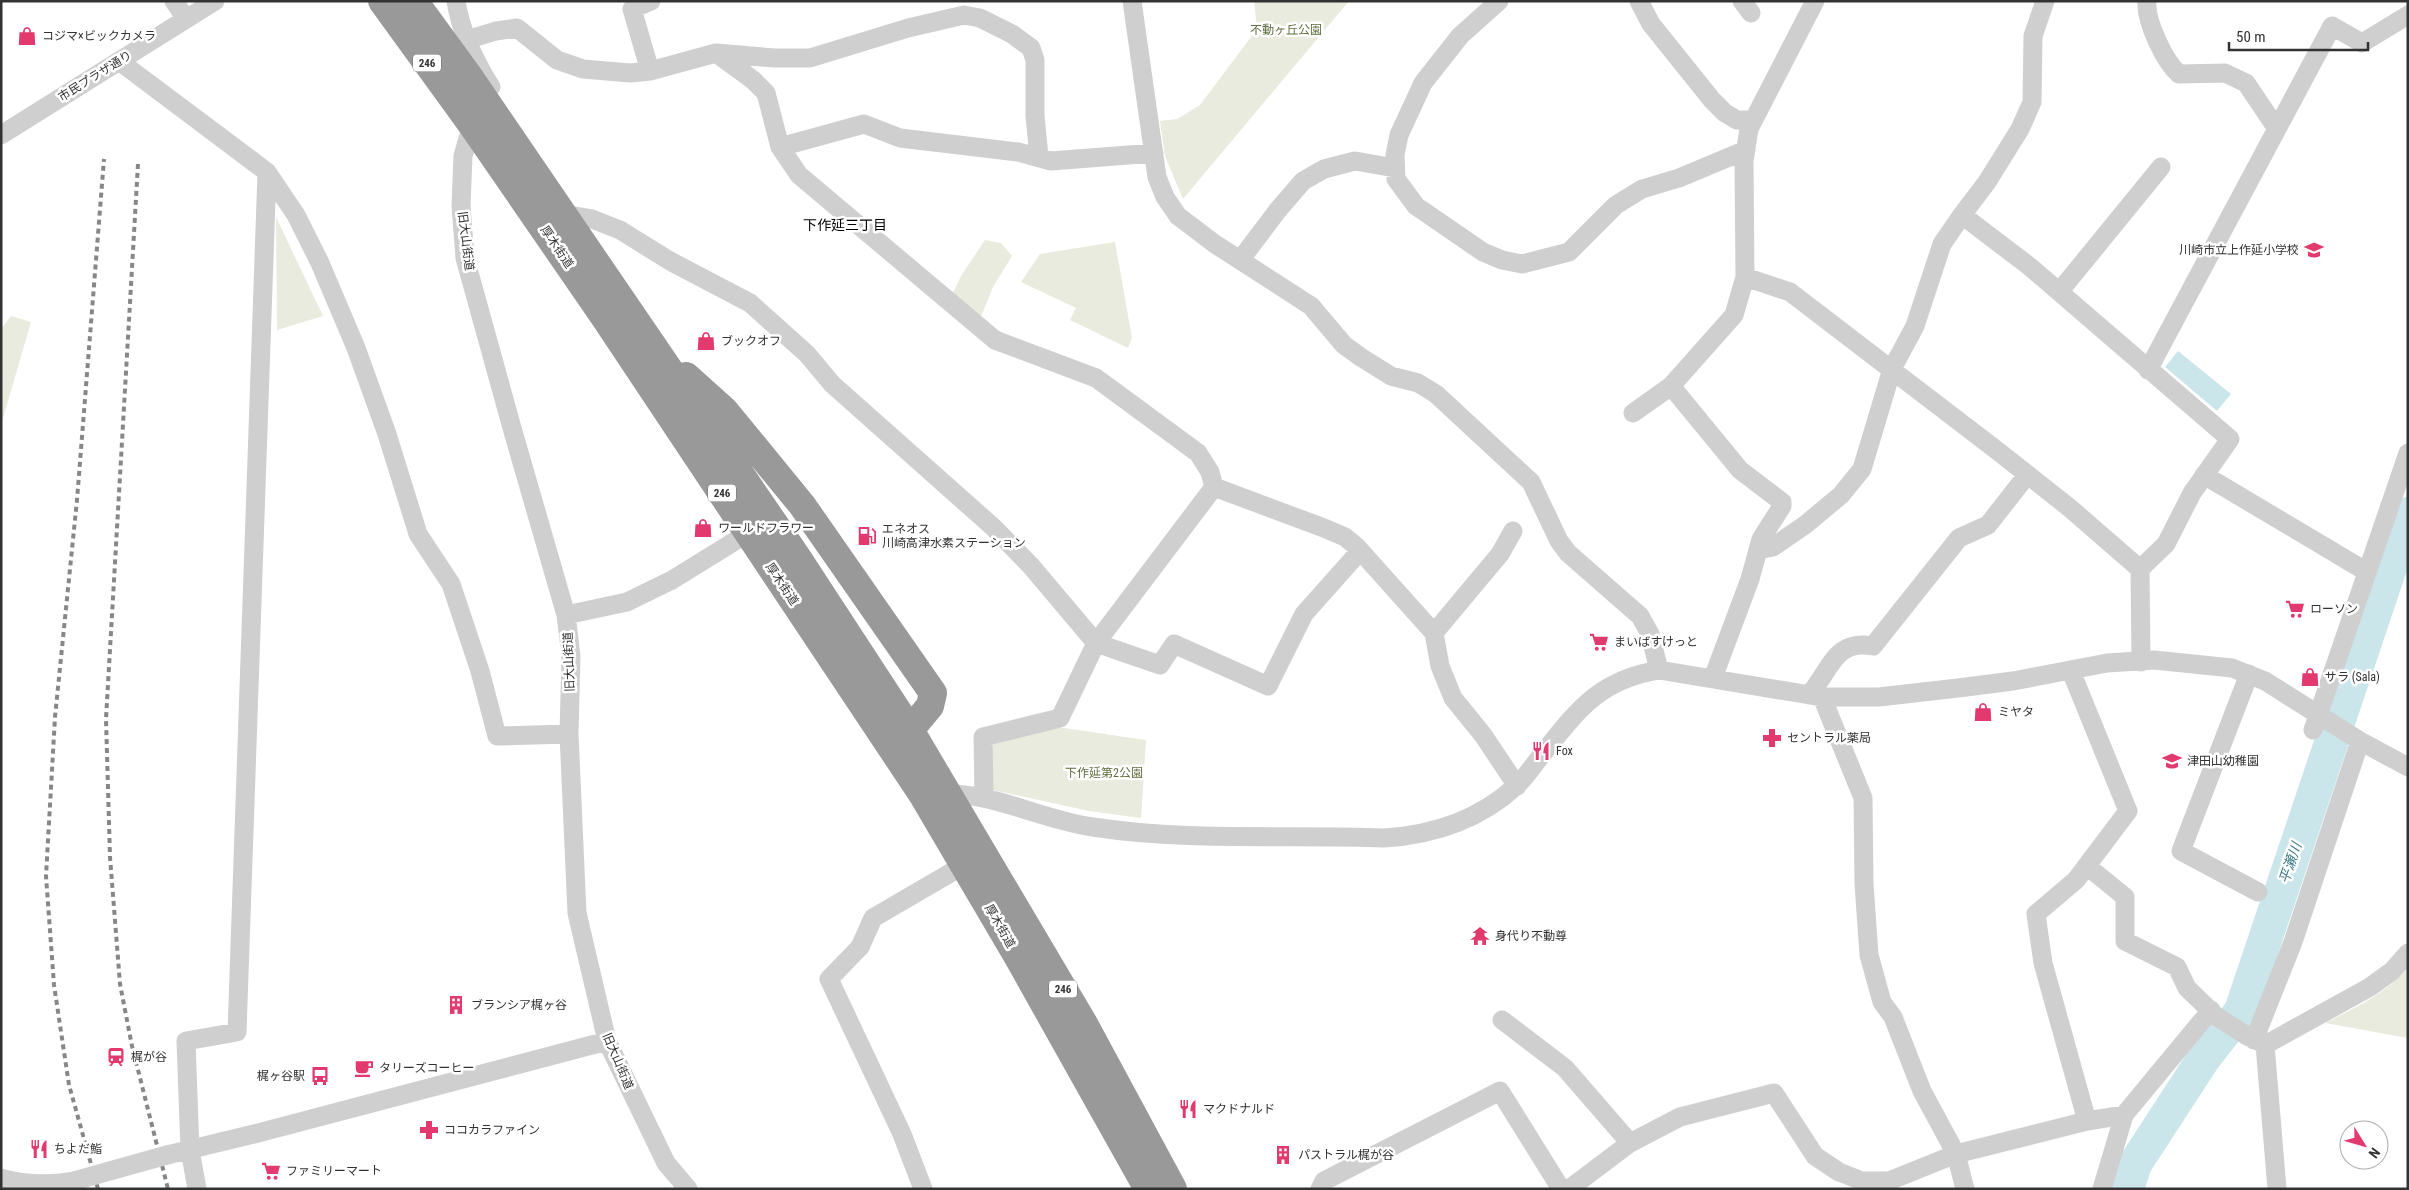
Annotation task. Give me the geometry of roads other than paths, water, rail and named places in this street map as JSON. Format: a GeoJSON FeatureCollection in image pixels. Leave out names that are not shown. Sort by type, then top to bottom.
{"type":"FeatureCollection","features":[{"type":"Feature","properties":{"kind":"highway","name":"厚木街道"},"geometry":{"type":"LineString","coordinates":[[382,1],[472,125],[648,380],[748,532],[934,794],[1084,1024],[1173,1189]]}},
{"type":"Feature","properties":{"kind":"highway","name":"厚木街道"},"geometry":{"type":"LineString","coordinates":[[414,1],[468,75],[561,214],[797,557],[910,730],[964,865],[1148,1189]]}},
{"type":"Feature","properties":{"kind":"highway","name":"246"},"geometry":{"type":"LineString","coordinates":[[651,344],[725,412],[802,505],[933,693],[930,706],[910,730]]}},
{"type":"Feature","properties":{"kind":"street"},"geometry":{"type":"LineString","coordinates":[[174,1],[186,20]]}},
{"type":"Feature","properties":{"kind":"street","name":"市民プラザ通り"},"geometry":{"type":"LineString","coordinates":[[1,135],[215,1]]}},
{"type":"Feature","properties":{"kind":"street"},"geometry":{"type":"LineString","coordinates":[[456,1],[458,18],[474,60],[503,105],[518,151]]}},
{"type":"Feature","properties":{"kind":"street"},"geometry":{"type":"LineString","coordinates":[[650,71],[632,9],[651,1]]}},
{"type":"Feature","properties":{"kind":"street"},"geometry":{"type":"LineString","coordinates":[[1132,1],[1157,177],[1165,197],[1178,216],[1215,244],[1241,259],[1311,306],[1344,344],[1362,358],[1391,376],[1418,382],[1436,394],[1531,482],[1542,501],[1558,541],[1568,553],[1640,616],[1650,634],[1659,670]]}},
{"type":"Feature","properties":{"kind":"street"},"geometry":{"type":"LineString","coordinates":[[1499,1],[1460,36],[1423,82],[1399,135],[1395,168],[1396,179],[1416,206],[1483,252],[1502,260],[1522,264],[1569,252],[1616,204],[1642,189],[1679,178],[1746,150]]}},
{"type":"Feature","properties":{"kind":"street"},"geometry":{"type":"LineString","coordinates":[[1639,1],[1651,24],[1712,100],[1725,113],[1737,120],[1753,120]]}},
{"type":"Feature","properties":{"kind":"street"},"geometry":{"type":"LineString","coordinates":[[1633,413],[1671,386],[1734,315],[1745,277],[1744,161],[1749,129],[1815,1]]}},
{"type":"Feature","properties":{"kind":"street"},"geometry":{"type":"LineString","coordinates":[[1758,550],[1773,547],[1805,525],[1841,495],[1862,469],[1892,369],[1915,326],[1942,244],[1987,182],[2020,129],[2032,102],[2033,36],[2045,1]]}},
{"type":"Feature","properties":{"kind":"street"},"geometry":{"type":"LineString","coordinates":[[2147,1],[2150,22],[2170,66],[2179,74],[2225,73],[2246,84],[2277,129]]}},
{"type":"Feature","properties":{"kind":"street"},"geometry":{"type":"LineString","coordinates":[[466,40],[496,31],[517,28],[557,60],[583,69],[630,73],[650,71],[716,53],[774,58],[810,58],[908,28],[964,15],[979,9],[1031,48],[1035,60],[1035,116],[1039,157]]}},
{"type":"Feature","properties":{"kind":"street"},"geometry":{"type":"LineString","coordinates":[[2148,370],[2332,26],[2362,43],[2408,15]]}},
{"type":"Feature","properties":{"kind":"street"},"geometry":{"type":"LineString","coordinates":[[716,53],[753,80],[766,93],[780,147],[799,175],[995,340],[1096,378],[1198,452],[1210,472],[1214,487]]}},
{"type":"Feature","properties":{"kind":"street"},"geometry":{"type":"LineString","coordinates":[[118,62],[267,172],[296,216],[320,263],[356,348],[387,434],[418,534],[452,584],[480,671],[497,736],[569,734]]}},
{"type":"Feature","properties":{"kind":"street"},"geometry":{"type":"LineString","coordinates":[[780,147],[864,124],[900,138],[1009,151],[1061,161],[1154,153]]}},
{"type":"Feature","properties":{"kind":"street","name":"旧大山街道"},"geometry":{"type":"LineString","coordinates":[[472,125],[463,156],[461,206],[466,258],[512,428],[566,615],[571,656],[569,734],[577,913],[607,1041],[666,1164],[688,1189]]}},
{"type":"Feature","properties":{"kind":"street"},"geometry":{"type":"LineString","coordinates":[[1241,259],[1278,210],[1304,181],[1324,169],[1355,161],[1395,168]]}},
{"type":"Feature","properties":{"kind":"street"},"geometry":{"type":"LineString","coordinates":[[2059,292],[2161,167]]}},
{"type":"Feature","properties":{"kind":"street"},"geometry":{"type":"LineString","coordinates":[[197,1189],[190,1150],[186,1041],[237,1032],[267,172]]}},
{"type":"Feature","properties":{"kind":"street"},"geometry":{"type":"LineString","coordinates":[[561,214],[592,219],[620,230],[670,261],[750,303],[807,354],[832,384],[993,527],[1031,566],[1096,643],[1160,666],[1174,644],[1268,686],[1304,614],[1360,551]]}},
{"type":"Feature","properties":{"kind":"street"},"geometry":{"type":"LineString","coordinates":[[1962,214],[2029,266],[2230,439],[2204,475],[2166,544],[2140,569],[2141,662]]}},
{"type":"Feature","properties":{"kind":"street"},"geometry":{"type":"LineString","coordinates":[[1745,277],[1790,292],[2028,475],[2140,569]]}},
{"type":"Feature","properties":{"kind":"street"},"geometry":{"type":"LineString","coordinates":[[1671,386],[1740,470],[1782,502],[1782,506],[1761,540],[1750,579],[1713,678]]}},
{"type":"Feature","properties":{"kind":"street"},"geometry":{"type":"LineString","coordinates":[[2318,720],[2408,453]]}},
{"type":"Feature","properties":{"kind":"street"},"geometry":{"type":"LineString","coordinates":[[1815,696],[1843,648],[1854,644],[1873,646],[1960,538],[1988,526],[2028,475]]}},
{"type":"Feature","properties":{"kind":"street"},"geometry":{"type":"LineString","coordinates":[[2204,475],[2367,572]]}},
{"type":"Feature","properties":{"kind":"street"},"geometry":{"type":"LineString","coordinates":[[1214,487],[1345,537],[1360,551],[1434,633],[1440,666],[1453,698],[1483,735],[1517,786]]}},
{"type":"Feature","properties":{"kind":"street"},"geometry":{"type":"LineString","coordinates":[[984,797],[983,737],[1060,718],[1096,643],[1214,487]]}},
{"type":"Feature","properties":{"kind":"street"},"geometry":{"type":"LineString","coordinates":[[1434,633],[1500,554],[1513,531]]}},
{"type":"Feature","properties":{"kind":"street"},"geometry":{"type":"LineString","coordinates":[[566,615],[627,602],[672,580],[748,532]]}},
{"type":"Feature","properties":{"kind":"street"},"geometry":{"type":"LineString","coordinates":[[934,794],[984,797],[1033,813],[1102,828],[1202,836],[1384,838],[1411,836],[1445,828],[1469,818],[1517,786],[1583,705],[1608,686],[1639,673],[1659,670],[1815,696],[1878,696],[1919,693],[2013,681],[2107,663],[2154,660],[2232,668],[2249,674],[2281,690],[2318,720],[2408,767]]}},
{"type":"Feature","properties":{"kind":"street"},"geometry":{"type":"LineString","coordinates":[[2071,671],[2128,810],[2076,880],[2036,914],[2043,963],[2087,1121]]}},
{"type":"Feature","properties":{"kind":"street"},"geometry":{"type":"LineString","coordinates":[[2249,674],[2181,851],[2258,892]]}},
{"type":"Feature","properties":{"kind":"street"},"geometry":{"type":"LineString","coordinates":[[1815,696],[1863,798],[1864,884],[1869,955],[1882,1002],[1893,1017],[1922,1091],[1956,1154],[1965,1189]]}},
{"type":"Feature","properties":{"kind":"street"},"geometry":{"type":"LineString","coordinates":[[2278,1189],[2255,1040],[2293,942],[2358,740]]}},
{"type":"Feature","properties":{"kind":"street"},"geometry":{"type":"LineString","coordinates":[[923,1189],[902,1134],[829,979],[860,947],[873,918],[964,865]]}},
{"type":"Feature","properties":{"kind":"street"},"geometry":{"type":"LineString","coordinates":[[2087,866],[2125,897],[2126,941],[2177,967],[2187,988],[2214,1013],[2255,1040]]}},
{"type":"Feature","properties":{"kind":"street"},"geometry":{"type":"LineString","coordinates":[[2255,1040],[2370,986],[2392,971],[2408,953]]}},
{"type":"Feature","properties":{"kind":"street"},"geometry":{"type":"LineString","coordinates":[[2102,1189],[2124,1115],[2214,1013]]}},
{"type":"Feature","properties":{"kind":"street"},"geometry":{"type":"LineString","coordinates":[[1502,1020],[1565,1068],[1630,1143]]}},
{"type":"Feature","properties":{"kind":"street"},"geometry":{"type":"LineString","coordinates":[[1,1178],[34,1184],[57,1184],[74,1181],[607,1041]]}},
{"type":"Feature","properties":{"kind":"street"},"geometry":{"type":"LineString","coordinates":[[1320,1189],[1324,1181],[1500,1091],[1561,1189]]}},
{"type":"Feature","properties":{"kind":"street"},"geometry":{"type":"LineString","coordinates":[[1570,1189],[1630,1143],[1680,1117],[1774,1093],[1815,1156],[1839,1172],[1862,1181],[1889,1181],[1956,1154],[2087,1121],[2124,1115]]}},
{"type":"Feature","properties":{"kind":"water"},"geometry":{"type":"Polygon","coordinates":[[[2178,351],[2231,394],[2217,411],[2165,367],[2178,351]]]}},
{"type":"Feature","properties":{"kind":"waterway","name":"平瀬川"},"geometry":{"type":"LineString","coordinates":[[2127,1189],[2135,1164],[2204,1058],[2241,1011],[2408,514]]}},
{"type":"Feature","properties":{"kind":"railway"},"geometry":{"type":"LineString","coordinates":[[98,1189],[69,1085],[54,985],[46,876],[55,717],[77,500],[104,159]]}},
{"type":"Feature","properties":{"kind":"railway"},"geometry":{"type":"LineString","coordinates":[[138,164],[106,719],[110,857],[120,984],[132,1046],[168,1189]]}},
{"type":"Feature","properties":{"kind":"place","name":"コジマ×ビックカメラ"},"geometry":{"type":"Point","coordinates":[27,36]}},
{"type":"Feature","properties":{"kind":"place","name":"川崎市立上作延小学校"},"geometry":{"type":"Point","coordinates":[2314,250]}},
{"type":"Feature","properties":{"kind":"place","name":"ブックオフ"},"geometry":{"type":"Point","coordinates":[706,341]}},
{"type":"Feature","properties":{"kind":"place","name":"ワールドフラワー"},"geometry":{"type":"Point","coordinates":[703,528]}},
{"type":"Feature","properties":{"kind":"place","name":"エネオス 川崎高津水素ステーション"},"geometry":{"type":"Point","coordinates":[867,536]}},
{"type":"Feature","properties":{"kind":"place","name":"ローソン"},"geometry":{"type":"Point","coordinates":[2295,609]}},
{"type":"Feature","properties":{"kind":"place","name":"まいばすけっと"},"geometry":{"type":"Point","coordinates":[1599,642]}},
{"type":"Feature","properties":{"kind":"place","name":"サラ (Sala)"},"geometry":{"type":"Point","coordinates":[2310,677]}},
{"type":"Feature","properties":{"kind":"place","name":"ミヤタ"},"geometry":{"type":"Point","coordinates":[1983,712]}},
{"type":"Feature","properties":{"kind":"place","name":"セントラル薬局"},"geometry":{"type":"Point","coordinates":[1772,738]}},
{"type":"Feature","properties":{"kind":"place","name":"Fox"},"geometry":{"type":"Point","coordinates":[1541,751]}},
{"type":"Feature","properties":{"kind":"place","name":"津田山幼稚園"},"geometry":{"type":"Point","coordinates":[2172,761]}},
{"type":"Feature","properties":{"kind":"place","name":"身代り不動尊"},"geometry":{"type":"Point","coordinates":[1480,936]}},
{"type":"Feature","properties":{"kind":"place","name":"ブランシア梶ヶ谷"},"geometry":{"type":"Point","coordinates":[456,1005]}},
{"type":"Feature","properties":{"kind":"place","name":"梶が谷"},"geometry":{"type":"Point","coordinates":[116,1057]}},
{"type":"Feature","properties":{"kind":"place","name":"タリーズコーヒー"},"geometry":{"type":"Point","coordinates":[364,1068]}},
{"type":"Feature","properties":{"kind":"place","name":"梶ヶ谷駅"},"geometry":{"type":"Point","coordinates":[320,1076]}},
{"type":"Feature","properties":{"kind":"place","name":"マクドナルド"},"geometry":{"type":"Point","coordinates":[1188,1109]}},
{"type":"Feature","properties":{"kind":"place","name":"ココカラファイン"},"geometry":{"type":"Point","coordinates":[429,1130]}},
{"type":"Feature","properties":{"kind":"place","name":"ちよだ鮨"},"geometry":{"type":"Point","coordinates":[39,1149]}},
{"type":"Feature","properties":{"kind":"place","name":"パストラル梶が谷"},"geometry":{"type":"Point","coordinates":[1283,1155]}},
{"type":"Feature","properties":{"kind":"place","name":"ファミリーマート"},"geometry":{"type":"Point","coordinates":[271,1171]}},
{"type":"Feature","properties":{"kind":"district","name":"下作延三丁目"},"geometry":{"type":"Point","coordinates":[845,225]}},
{"type":"Feature","properties":{"kind":"park label","name":"不動ヶ丘公園"},"geometry":{"type":"Point","coordinates":[1286,30]}},
{"type":"Feature","properties":{"kind":"park label","name":"下作延第2公園"},"geometry":{"type":"Point","coordinates":[1104,773]}}]}
